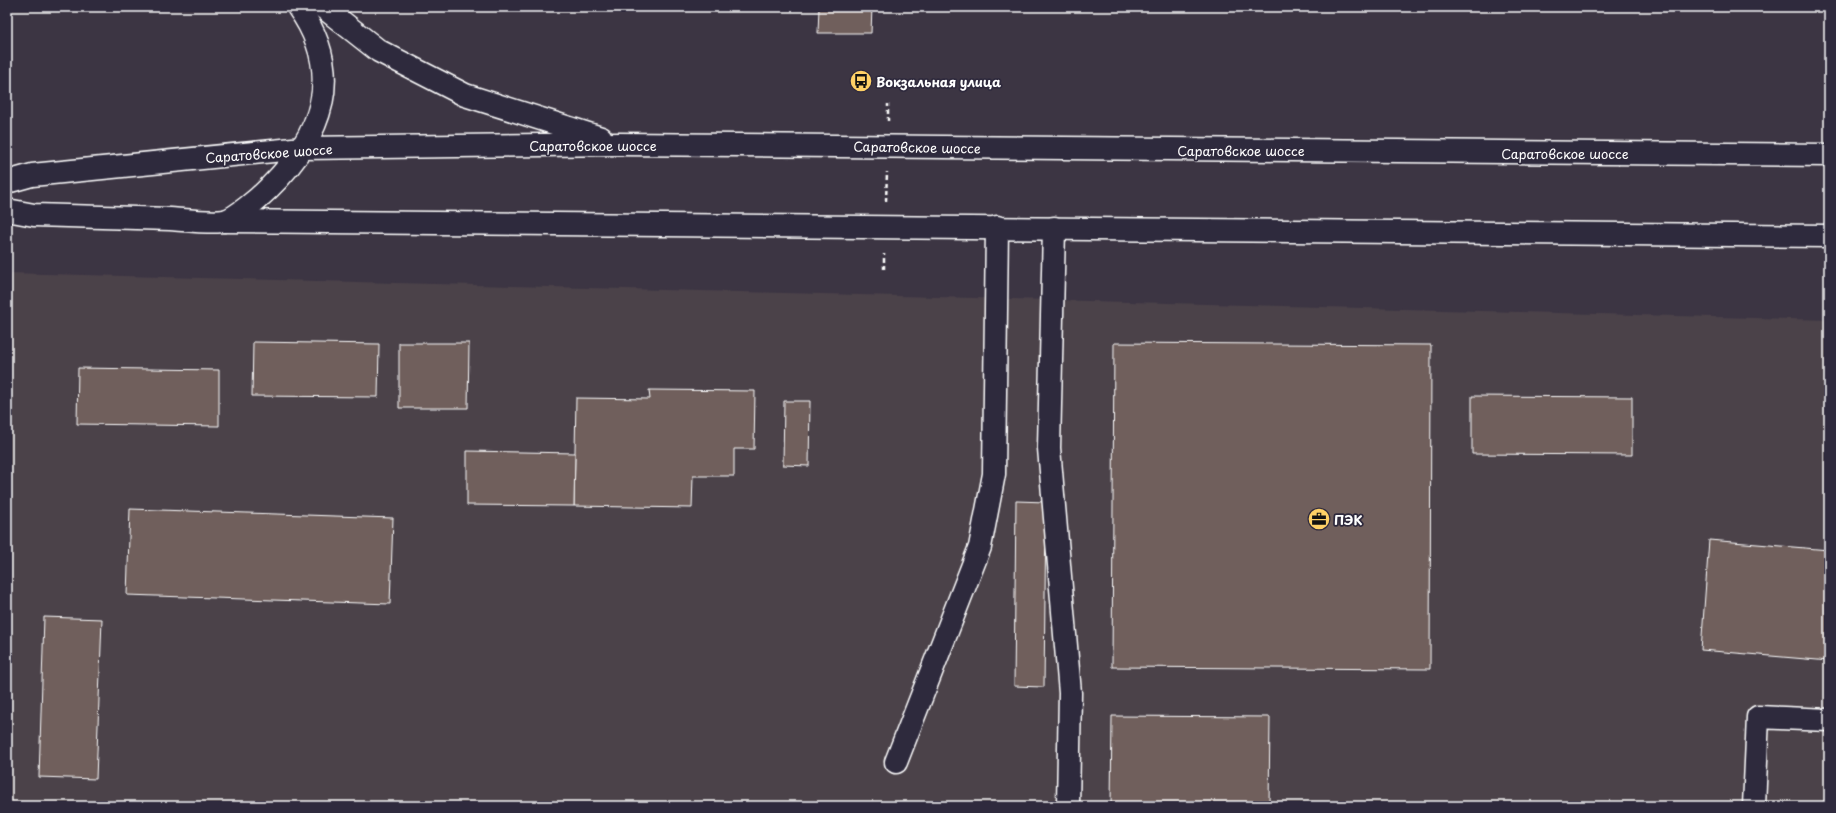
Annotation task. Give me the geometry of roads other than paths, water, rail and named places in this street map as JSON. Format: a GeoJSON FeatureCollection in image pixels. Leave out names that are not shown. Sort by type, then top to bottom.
{"type":"FeatureCollection","features":[{"type":"Feature","properties":{"kind":"main road"},"geometry":{"type":"LineString","coordinates":[[225,221],[257,200],[283,174],[302,148],[319,117],[325,81],[321,51],[298,7]]}},
{"type":"Feature","properties":{"kind":"main road"},"geometry":{"type":"LineString","coordinates":[[323,7],[379,51],[465,95],[619,144]]}},
{"type":"Feature","properties":{"kind":"main road","name":"Саратовское шоссе"},"geometry":{"type":"LineString","coordinates":[[7,182],[32,175],[302,148],[619,144],[1829,155]]}},
{"type":"Feature","properties":{"kind":"main road"},"geometry":{"type":"LineString","coordinates":[[7,210],[34,215],[225,221],[997,227],[1829,236]]}},
{"type":"Feature","properties":{"kind":"main road"},"geometry":{"type":"LineString","coordinates":[[896,762],[980,547],[994,474],[997,227]]}},
{"type":"Feature","properties":{"kind":"main road"},"geometry":{"type":"LineString","coordinates":[[1054,228],[1049,448],[1070,693],[1068,806]]}},
{"type":"Feature","properties":{"kind":"main road"},"geometry":{"type":"LineString","coordinates":[[1754,806],[1758,717],[1829,720]]}},
{"type":"Feature","properties":{"kind":"place","name":"Вокзальная улица"},"geometry":{"type":"Point","coordinates":[861,81]}},
{"type":"Feature","properties":{"kind":"place","name":"ПЭК"},"geometry":{"type":"Point","coordinates":[1319,519]}}]}
